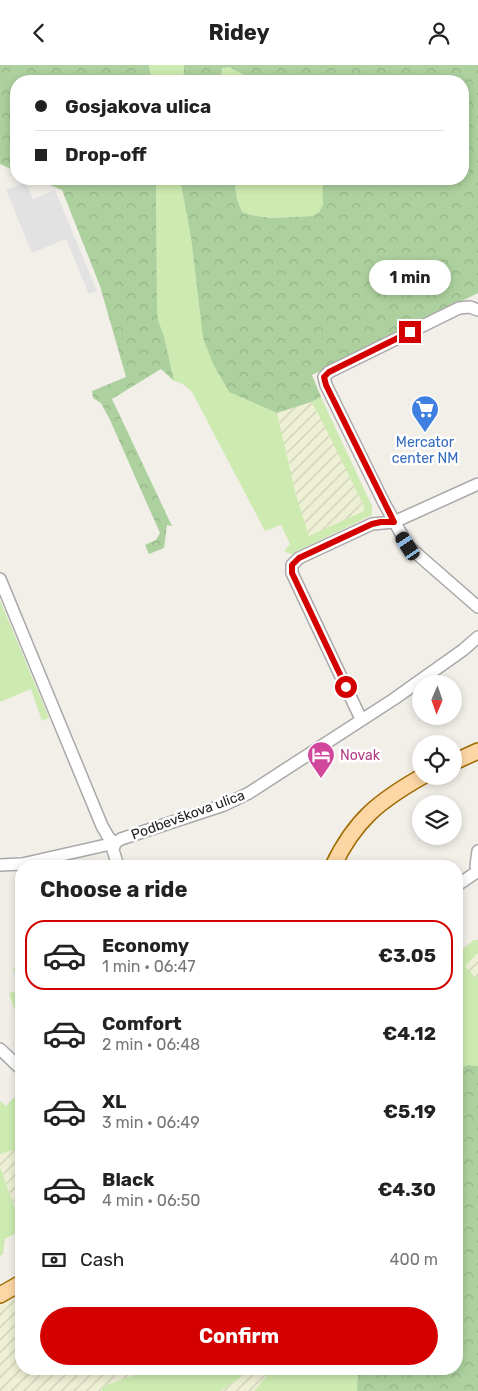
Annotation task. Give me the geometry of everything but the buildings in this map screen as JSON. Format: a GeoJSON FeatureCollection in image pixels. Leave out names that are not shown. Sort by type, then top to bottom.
{"type":"FeatureCollection","features":[{"type":"Feature","properties":{"kind":"main road"},"geometry":{"type":"LineString","coordinates":[[462,758],[478,751]]}},
{"type":"Feature","properties":{"kind":"main road"},"geometry":{"type":"LineString","coordinates":[[335,860],[345,843],[365,816],[412,783]]}},
{"type":"Feature","properties":{"kind":"main road"},"geometry":{"type":"LineString","coordinates":[[0,1295],[15,1286]]}},
{"type":"Feature","properties":{"kind":"street"},"geometry":{"type":"LineString","coordinates":[[478,310],[470,307],[459,307],[329,372],[324,377],[326,385],[394,522],[412,550],[478,607]]}},
{"type":"Feature","properties":{"kind":"street"},"geometry":{"type":"LineString","coordinates":[[361,719],[292,573],[292,565],[299,558],[372,524],[394,522],[478,484]]}},
{"type":"Feature","properties":{"kind":"street"},"geometry":{"type":"LineString","coordinates":[[0,579],[102,826],[109,838],[115,843]]}},
{"type":"Feature","properties":{"kind":"street","name":"Podbevškova ulica"},"geometry":{"type":"LineString","coordinates":[[116,860],[114,850],[115,843],[128,836],[200,814],[249,793],[401,694],[478,637]]}},
{"type":"Feature","properties":{"kind":"street"},"geometry":{"type":"LineString","coordinates":[[40,860],[115,843]]}},
{"type":"Feature","properties":{"kind":"street"},"geometry":{"type":"LineString","coordinates":[[463,881],[478,871],[476,859],[478,851]]}},
{"type":"Feature","properties":{"kind":"street"},"geometry":{"type":"LineString","coordinates":[[0,865],[15,864]]}},
{"type":"Feature","properties":{"kind":"street"},"geometry":{"type":"LineString","coordinates":[[0,1049],[15,1063]]}},
{"type":"Feature","properties":{"kind":"green space"},"geometry":{"type":"Polygon","coordinates":[[[0,65],[149,65],[151,75],[10,75],[10,168],[0,164],[0,65]]]}},
{"type":"Feature","properties":{"kind":"green space"},"geometry":{"type":"Polygon","coordinates":[[[149,65],[184,65],[183,75],[151,75],[149,65]]]}},
{"type":"Feature","properties":{"kind":"green space"},"geometry":{"type":"Polygon","coordinates":[[[184,65],[478,65],[478,293],[312,375],[321,397],[311,402],[277,413],[229,392],[213,364],[203,338],[191,238],[181,185],[235,185],[237,199],[242,212],[271,218],[312,216],[319,212],[323,205],[322,185],[469,185],[469,75],[244,75],[229,67],[222,68],[221,75],[183,75],[184,65]]]}},
{"type":"Feature","properties":{"kind":"green space"},"geometry":{"type":"Polygon","coordinates":[[[222,67],[229,67],[244,75],[221,75],[222,67]]]}},
{"type":"Feature","properties":{"kind":"green space"},"geometry":{"type":"Polygon","coordinates":[[[50,185],[156,185],[158,320],[164,336],[174,381],[161,369],[112,399],[172,526],[167,525],[164,548],[149,554],[145,545],[156,540],[160,533],[110,420],[101,403],[93,398],[92,391],[126,377],[100,286],[62,190],[50,185]]]}},
{"type":"Feature","properties":{"kind":"green space"},"geometry":{"type":"Polygon","coordinates":[[[156,185],[181,185],[191,238],[201,321],[213,364],[229,392],[277,413],[296,495],[309,536],[364,511],[363,504],[311,402],[321,397],[372,506],[372,515],[291,554],[284,551],[290,544],[281,525],[265,531],[192,392],[183,384],[174,381],[164,336],[158,320],[156,185]]]}},
{"type":"Feature","properties":{"kind":"green space"},"geometry":{"type":"Polygon","coordinates":[[[235,185],[322,185],[323,205],[319,212],[312,216],[271,218],[251,215],[242,212],[237,199],[235,185]]]}},
{"type":"Feature","properties":{"kind":"green space"},"geometry":{"type":"Polygon","coordinates":[[[311,402],[363,504],[364,512],[309,536],[296,495],[277,413],[311,402]]]}},
{"type":"Feature","properties":{"kind":"green space"},"geometry":{"type":"Polygon","coordinates":[[[0,600],[49,718],[42,721],[31,689],[0,702],[0,600]]]}},
{"type":"Feature","properties":{"kind":"green space"},"geometry":{"type":"Polygon","coordinates":[[[474,940],[478,940],[478,953],[465,966],[476,978],[478,976],[478,1066],[468,1065],[463,1068],[463,949],[474,940]]]}},
{"type":"Feature","properties":{"kind":"green space"},"geometry":{"type":"Polygon","coordinates":[[[478,953],[478,976],[476,978],[465,966],[478,953]]]}},
{"type":"Feature","properties":{"kind":"green space"},"geometry":{"type":"Polygon","coordinates":[[[15,992],[15,1011],[9,993],[15,992]]]}},
{"type":"Feature","properties":{"kind":"green space"},"geometry":{"type":"Polygon","coordinates":[[[468,1065],[478,1066],[478,1391],[357,1391],[358,1375],[463,1375],[463,1068],[468,1065]]]}},
{"type":"Feature","properties":{"kind":"green space"},"geometry":{"type":"Polygon","coordinates":[[[15,1096],[15,1150],[0,1154],[0,1101],[6,1106],[15,1096]]]}},
{"type":"Feature","properties":{"kind":"green space"},"geometry":{"type":"Polygon","coordinates":[[[15,1150],[15,1206],[0,1167],[0,1154],[15,1150]]]}},
{"type":"Feature","properties":{"kind":"green space"},"geometry":{"type":"Polygon","coordinates":[[[0,1167],[15,1208],[15,1234],[5,1239],[3,1254],[0,1256],[0,1167]]]}},
{"type":"Feature","properties":{"kind":"green space"},"geometry":{"type":"Polygon","coordinates":[[[15,1292],[15,1375],[134,1375],[101,1387],[102,1391],[0,1391],[0,1301],[15,1292]]]}},
{"type":"Feature","properties":{"kind":"green space"},"geometry":{"type":"Polygon","coordinates":[[[134,1375],[244,1375],[221,1391],[102,1391],[101,1387],[134,1375]]]}},
{"type":"Feature","properties":{"kind":"green space"},"geometry":{"type":"Polygon","coordinates":[[[244,1375],[265,1375],[266,1377],[254,1391],[221,1391],[244,1375]]]}},
{"type":"Feature","properties":{"kind":"green space"},"geometry":{"type":"Polygon","coordinates":[[[265,1375],[358,1375],[357,1391],[254,1391],[266,1377],[265,1375]]]}},
{"type":"Feature","properties":{"kind":"shaded area"},"geometry":{"type":"Polygon","coordinates":[[[18,185],[26,185],[33,199],[55,190],[97,291],[89,294],[66,239],[32,253],[6,190],[18,185]]]}},
{"type":"Feature","properties":{"kind":"place","name":"Mercator center NM"},"geometry":{"type":"Point","coordinates":[425,433]}},
{"type":"Feature","properties":{"kind":"place","name":"Novak"},"geometry":{"type":"Point","coordinates":[321,779]}},
{"type":"Feature","properties":{"kind":"route"},"geometry":{"type":"LineString","coordinates":[[346,687],[292,573],[292,565],[299,558],[372,524],[394,522],[326,385],[324,377],[329,372],[410,332]]}}]}
